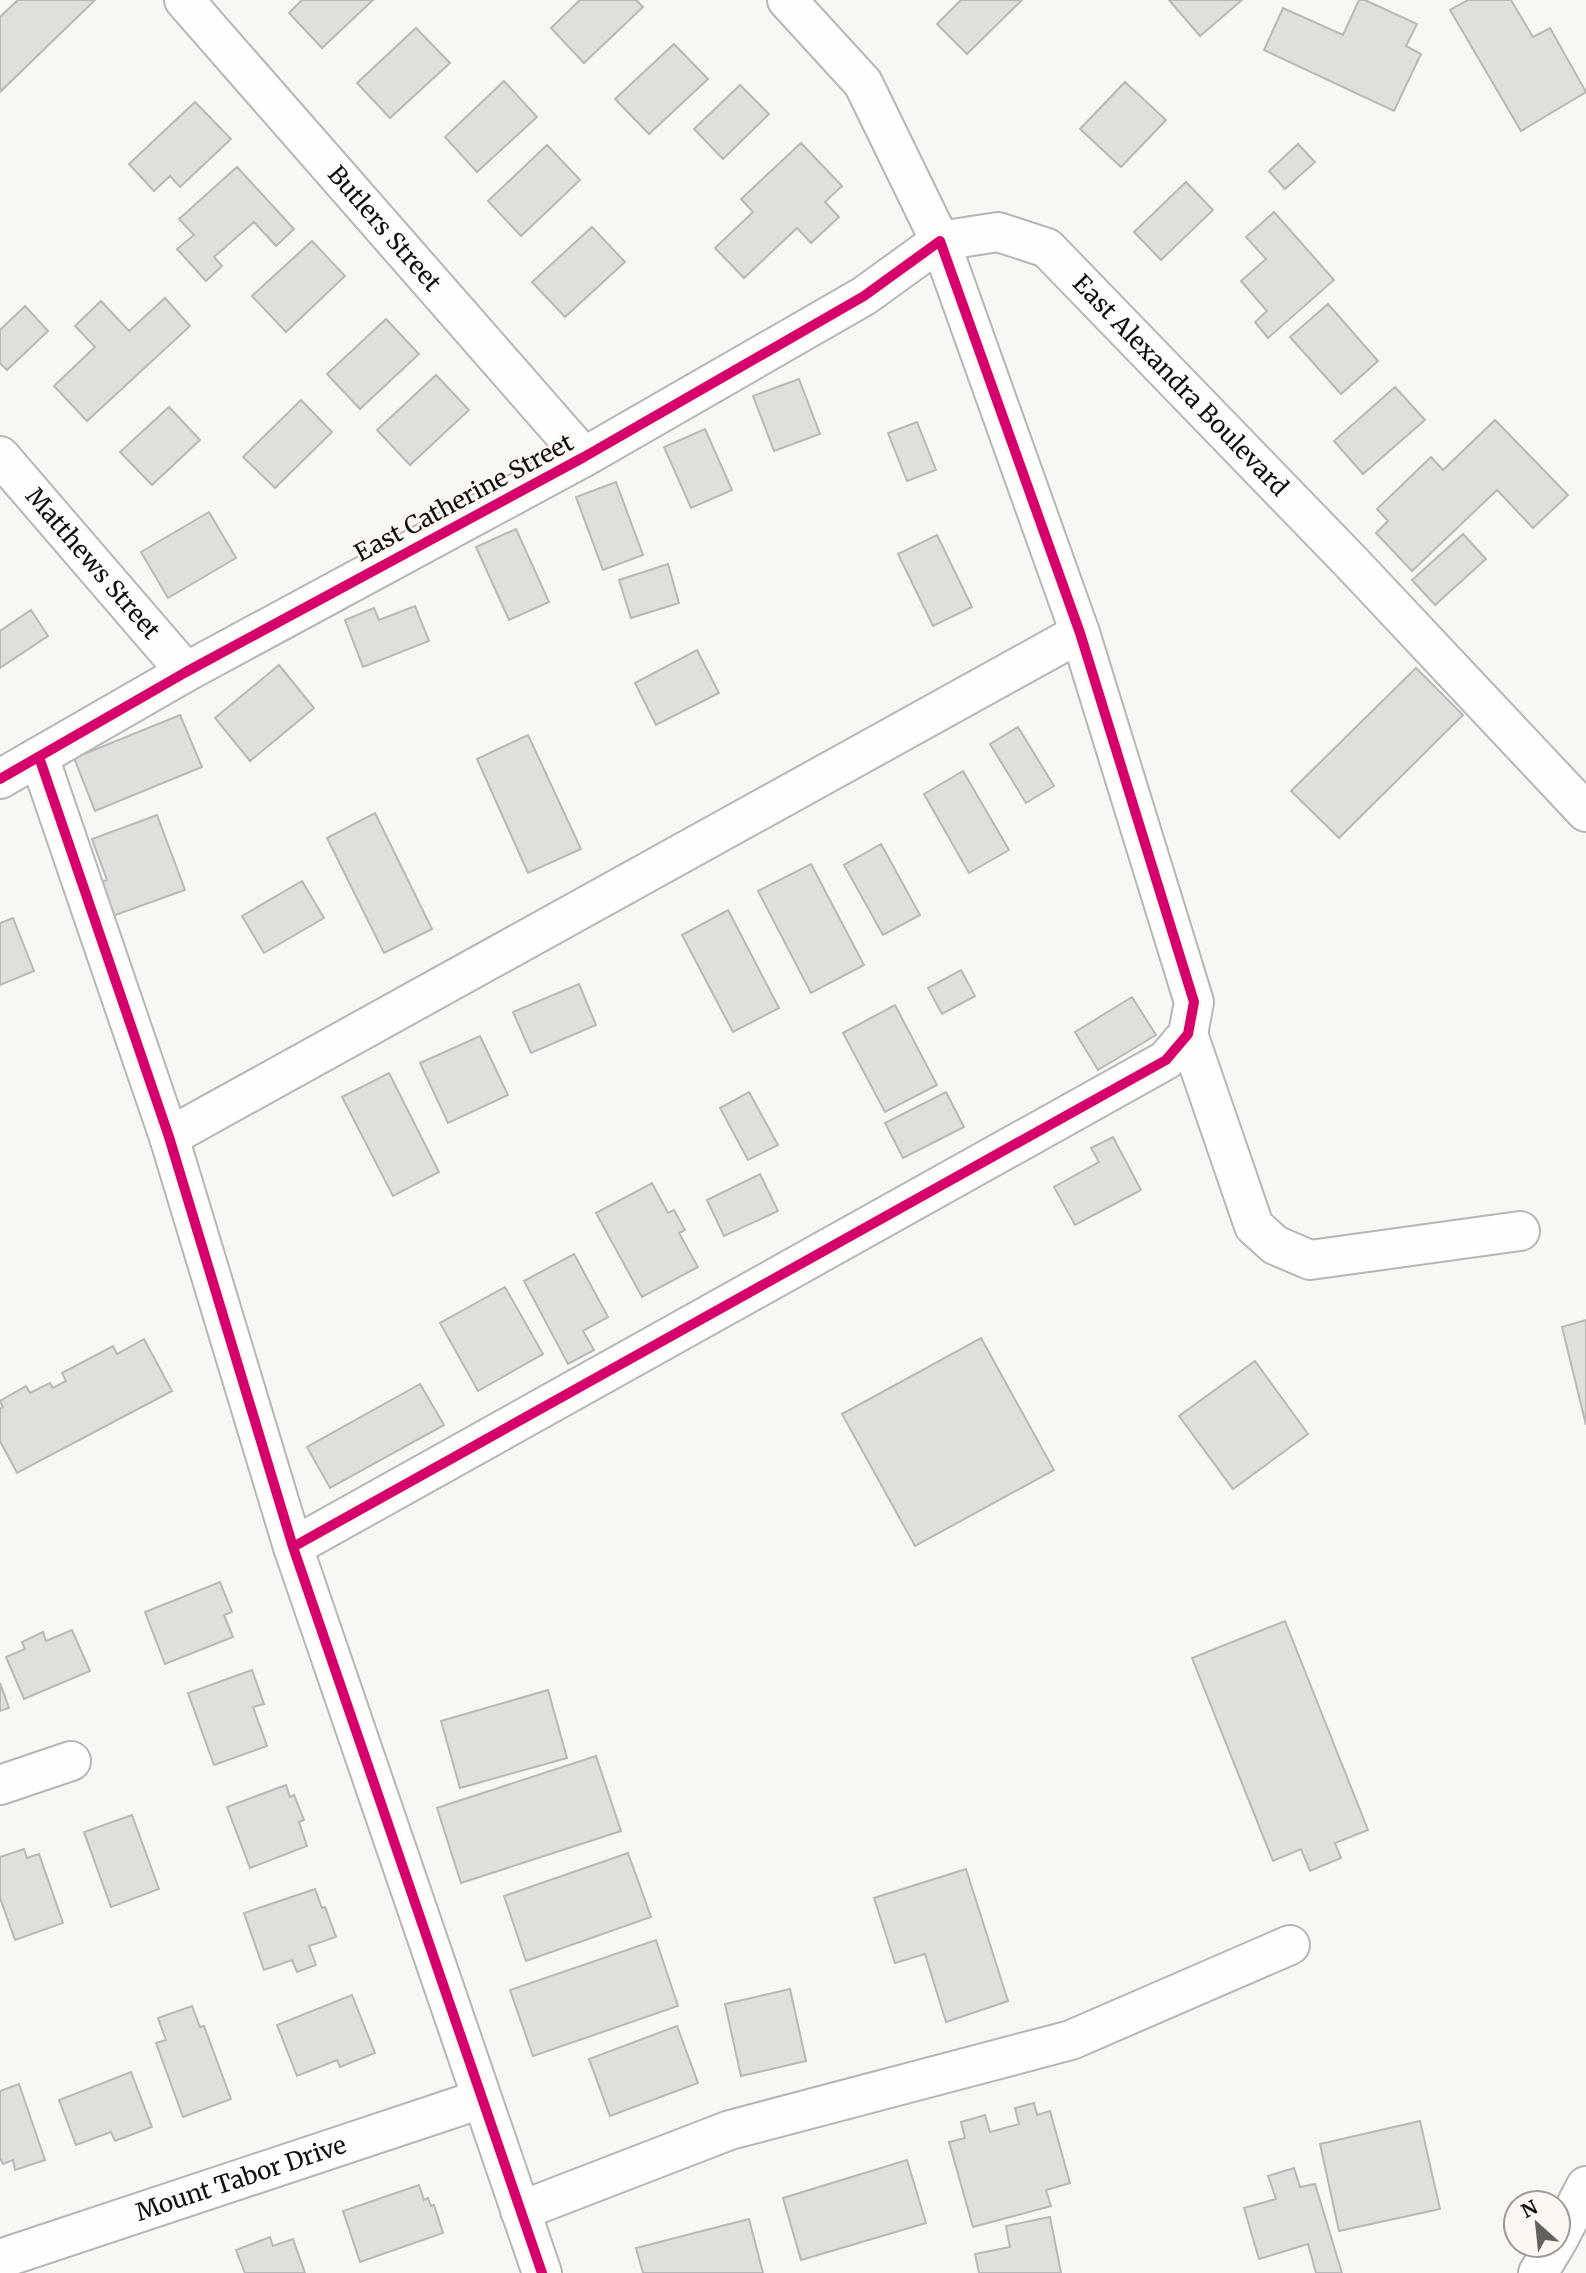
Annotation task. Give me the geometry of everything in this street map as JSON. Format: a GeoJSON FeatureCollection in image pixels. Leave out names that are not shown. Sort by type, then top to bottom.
{"type":"FeatureCollection","features":[{"type":"Feature","properties":{"kind":"street","name":"Butlers Street"},"geometry":{"type":"LineString","coordinates":[[184,0],[584,457]]}},
{"type":"Feature","properties":{"kind":"street"},"geometry":{"type":"LineString","coordinates":[[787,0],[863,83],[940,241],[1080,633],[1194,1002],[1188,1034],[1254,1226],[1275,1245],[1310,1260],[1520,1231]]}},
{"type":"Feature","properties":{"kind":"street","name":"East Alexandra Boulevard"},"geometry":{"type":"LineString","coordinates":[[940,241],[998,232],[1047,248],[1351,562],[1586,812]]}},
{"type":"Feature","properties":{"kind":"street","name":"East Catherine Street"},"geometry":{"type":"LineString","coordinates":[[0,779],[186,672],[584,457],[864,296],[940,241]]}},
{"type":"Feature","properties":{"kind":"street","name":"Matthews Street"},"geometry":{"type":"LineString","coordinates":[[0,456],[186,672]]}},
{"type":"Feature","properties":{"kind":"street"},"geometry":{"type":"LineString","coordinates":[[169,1137],[1080,633]]}},
{"type":"Feature","properties":{"kind":"street"},"geometry":{"type":"LineString","coordinates":[[39,757],[169,1137],[293,1546],[542,2273]]}},
{"type":"Feature","properties":{"kind":"street"},"geometry":{"type":"LineString","coordinates":[[293,1546],[1166,1060],[1188,1034]]}},
{"type":"Feature","properties":{"kind":"street"},"geometry":{"type":"LineString","coordinates":[[0,1785],[71,1761]]}},
{"type":"Feature","properties":{"kind":"street"},"geometry":{"type":"LineString","coordinates":[[520,2211],[730,2130],[1071,2040],[1290,1945]]}},
{"type":"Feature","properties":{"kind":"street","name":"Mount Tabor Drive"},"geometry":{"type":"LineString","coordinates":[[0,2259],[481,2099]]}},
{"type":"Feature","properties":{"kind":"street"},"geometry":{"type":"LineString","coordinates":[[1572,2213],[1586,2186]]}},
{"type":"Feature","properties":{"kind":"building"},"geometry":{"type":"Polygon","coordinates":[[[18,0],[95,0],[0,92],[0,17],[18,0]]]}},
{"type":"Feature","properties":{"kind":"building"},"geometry":{"type":"Polygon","coordinates":[[[302,0],[373,0],[322,48],[289,13],[302,0]]]}},
{"type":"Feature","properties":{"kind":"building"},"geometry":{"type":"Polygon","coordinates":[[[580,0],[636,0],[643,7],[584,63],[551,28],[580,0]]]}},
{"type":"Feature","properties":{"kind":"building"},"geometry":{"type":"Polygon","coordinates":[[[961,0],[1022,0],[967,54],[937,24],[961,0]]]}},
{"type":"Feature","properties":{"kind":"building"},"geometry":{"type":"Polygon","coordinates":[[[1169,0],[1242,0],[1200,36],[1169,0]]]}},
{"type":"Feature","properties":{"kind":"building"},"geometry":{"type":"Polygon","coordinates":[[[1359,0],[1365,0],[1417,24],[1406,46],[1421,54],[1394,111],[1264,50],[1283,8],[1343,35],[1359,0]]]}},
{"type":"Feature","properties":{"kind":"building"},"geometry":{"type":"Polygon","coordinates":[[[1468,0],[1511,0],[1533,37],[1550,28],[1586,92],[1521,131],[1450,10],[1468,0]]]}},
{"type":"Feature","properties":{"kind":"building"},"geometry":{"type":"Polygon","coordinates":[[[416,28],[450,63],[390,118],[357,83],[416,28]]]}},
{"type":"Feature","properties":{"kind":"building"},"geometry":{"type":"Polygon","coordinates":[[[674,44],[708,79],[649,134],[615,99],[674,44]]]}},
{"type":"Feature","properties":{"kind":"building"},"geometry":{"type":"Polygon","coordinates":[[[504,81],[537,117],[477,172],[445,137],[504,81]]]}},
{"type":"Feature","properties":{"kind":"building"},"geometry":{"type":"Polygon","coordinates":[[[1125,82],[1166,120],[1121,167],[1080,129],[1125,82]]]}},
{"type":"Feature","properties":{"kind":"building"},"geometry":{"type":"Polygon","coordinates":[[[740,85],[769,114],[723,159],[694,129],[740,85]]]}},
{"type":"Feature","properties":{"kind":"building"},"geometry":{"type":"Polygon","coordinates":[[[195,102],[231,139],[180,187],[170,176],[154,191],[129,164],[195,102]]]}},
{"type":"Feature","properties":{"kind":"building"},"geometry":{"type":"Polygon","coordinates":[[[801,143],[842,186],[825,202],[839,217],[811,243],[797,228],[744,278],[715,248],[753,212],[741,199],[801,143]]]}},
{"type":"Feature","properties":{"kind":"building"},"geometry":{"type":"Polygon","coordinates":[[[1298,144],[1315,162],[1285,189],[1269,171],[1298,144]]]}},
{"type":"Feature","properties":{"kind":"building"},"geometry":{"type":"Polygon","coordinates":[[[547,145],[580,180],[521,236],[488,201],[547,145]]]}},
{"type":"Feature","properties":{"kind":"building"},"geometry":{"type":"Polygon","coordinates":[[[237,167],[294,229],[276,246],[254,222],[214,257],[222,266],[206,281],[177,249],[194,235],[179,219],[237,167]]]}},
{"type":"Feature","properties":{"kind":"building"},"geometry":{"type":"Polygon","coordinates":[[[1186,182],[1213,210],[1161,260],[1134,232],[1186,182]]]}},
{"type":"Feature","properties":{"kind":"building"},"geometry":{"type":"Polygon","coordinates":[[[1274,212],[1334,280],[1268,338],[1255,322],[1267,311],[1241,281],[1266,259],[1246,237],[1274,212]]]}},
{"type":"Feature","properties":{"kind":"building"},"geometry":{"type":"Polygon","coordinates":[[[592,227],[625,262],[565,317],[532,282],[592,227]]]}},
{"type":"Feature","properties":{"kind":"building"},"geometry":{"type":"Polygon","coordinates":[[[312,241],[345,276],[286,332],[252,296],[312,241]]]}},
{"type":"Feature","properties":{"kind":"building"},"geometry":{"type":"Polygon","coordinates":[[[165,298],[190,326],[87,421],[54,386],[95,347],[75,326],[101,301],[129,331],[165,298]]]}},
{"type":"Feature","properties":{"kind":"building"},"geometry":{"type":"Polygon","coordinates":[[[1328,304],[1378,361],[1341,394],[1290,337],[1328,304]]]}},
{"type":"Feature","properties":{"kind":"building"},"geometry":{"type":"Polygon","coordinates":[[[25,306],[48,331],[7,370],[0,363],[0,330],[25,306]]]}},
{"type":"Feature","properties":{"kind":"building"},"geometry":{"type":"Polygon","coordinates":[[[386,319],[419,354],[360,409],[327,374],[386,319]]]}},
{"type":"Feature","properties":{"kind":"building"},"geometry":{"type":"Polygon","coordinates":[[[436,375],[469,410],[410,465],[377,430],[436,375]]]}},
{"type":"Feature","properties":{"kind":"building"},"geometry":{"type":"Polygon","coordinates":[[[799,379],[820,434],[774,451],[753,396],[799,379]]]}},
{"type":"Feature","properties":{"kind":"building"},"geometry":{"type":"Polygon","coordinates":[[[1395,387],[1425,420],[1363,474],[1334,441],[1395,387]]]}},
{"type":"Feature","properties":{"kind":"building"},"geometry":{"type":"Polygon","coordinates":[[[301,400],[332,432],[275,488],[243,457],[301,400]]]}},
{"type":"Feature","properties":{"kind":"building"},"geometry":{"type":"Polygon","coordinates":[[[169,407],[200,440],[152,485],[120,452],[169,407]]]}},
{"type":"Feature","properties":{"kind":"building"},"geometry":{"type":"Polygon","coordinates":[[[1495,420],[1568,495],[1533,528],[1497,490],[1412,571],[1376,533],[1388,521],[1377,509],[1431,457],[1443,470],[1495,420]]]}},
{"type":"Feature","properties":{"kind":"building"},"geometry":{"type":"Polygon","coordinates":[[[917,422],[936,470],[907,481],[888,433],[917,422]]]}},
{"type":"Feature","properties":{"kind":"building"},"geometry":{"type":"Polygon","coordinates":[[[705,429],[732,490],[691,508],[664,447],[705,429]]]}},
{"type":"Feature","properties":{"kind":"building"},"geometry":{"type":"Polygon","coordinates":[[[616,482],[643,555],[603,570],[576,497],[616,482]]]}},
{"type":"Feature","properties":{"kind":"building"},"geometry":{"type":"Polygon","coordinates":[[[209,512],[236,558],[168,598],[141,552],[209,512]]]}},
{"type":"Feature","properties":{"kind":"building"},"geometry":{"type":"Polygon","coordinates":[[[516,529],[549,602],[509,620],[476,547],[516,529]]]}},
{"type":"Feature","properties":{"kind":"building"},"geometry":{"type":"Polygon","coordinates":[[[1463,534],[1486,559],[1435,605],[1412,580],[1463,534]]]}},
{"type":"Feature","properties":{"kind":"building"},"geometry":{"type":"Polygon","coordinates":[[[937,535],[972,607],[933,626],[898,554],[937,535]]]}},
{"type":"Feature","properties":{"kind":"building"},"geometry":{"type":"Polygon","coordinates":[[[668,564],[679,603],[631,618],[619,580],[668,564]]]}},
{"type":"Feature","properties":{"kind":"building"},"geometry":{"type":"Polygon","coordinates":[[[415,606],[429,641],[363,667],[345,620],[374,608],[379,620],[415,606]]]}},
{"type":"Feature","properties":{"kind":"building"},"geometry":{"type":"Polygon","coordinates":[[[31,610],[48,636],[0,668],[0,631],[31,610]]]}},
{"type":"Feature","properties":{"kind":"building"},"geometry":{"type":"Polygon","coordinates":[[[697,650],[719,693],[656,725],[635,683],[697,650]]]}},
{"type":"Feature","properties":{"kind":"building"},"geometry":{"type":"Polygon","coordinates":[[[279,665],[314,708],[250,761],[215,718],[279,665]]]}},
{"type":"Feature","properties":{"kind":"building"},"geometry":{"type":"Polygon","coordinates":[[[1416,668],[1463,715],[1339,838],[1291,791],[1416,668]]]}},
{"type":"Feature","properties":{"kind":"building"},"geometry":{"type":"Polygon","coordinates":[[[180,715],[202,767],[95,811],[74,758],[180,715]]]}},
{"type":"Feature","properties":{"kind":"building"},"geometry":{"type":"Polygon","coordinates":[[[1018,727],[1054,786],[1026,803],[990,744],[1018,727]]]}},
{"type":"Feature","properties":{"kind":"building"},"geometry":{"type":"Polygon","coordinates":[[[528,735],[581,849],[528,873],[477,759],[528,735]]]}},
{"type":"Feature","properties":{"kind":"building"},"geometry":{"type":"Polygon","coordinates":[[[963,771],[1009,850],[969,873],[924,794],[963,771]]]}},
{"type":"Feature","properties":{"kind":"building"},"geometry":{"type":"Polygon","coordinates":[[[375,813],[432,929],[384,953],[327,838],[375,813]]]}},
{"type":"Feature","properties":{"kind":"building"},"geometry":{"type":"Polygon","coordinates":[[[157,815],[185,890],[107,918],[95,884],[107,880],[92,839],[157,815]]]}},
{"type":"Feature","properties":{"kind":"building"},"geometry":{"type":"Polygon","coordinates":[[[881,844],[920,915],[883,935],[844,865],[881,844]]]}},
{"type":"Feature","properties":{"kind":"building"},"geometry":{"type":"Polygon","coordinates":[[[811,864],[864,965],[811,993],[758,891],[811,864]]]}},
{"type":"Feature","properties":{"kind":"building"},"geometry":{"type":"Polygon","coordinates":[[[302,881],[324,918],[264,953],[242,916],[302,881]]]}},
{"type":"Feature","properties":{"kind":"building"},"geometry":{"type":"Polygon","coordinates":[[[728,910],[779,1008],[733,1032],[682,935],[728,910]]]}},
{"type":"Feature","properties":{"kind":"building"},"geometry":{"type":"Polygon","coordinates":[[[13,918],[34,971],[0,985],[0,923],[13,918]]]}},
{"type":"Feature","properties":{"kind":"building"},"geometry":{"type":"Polygon","coordinates":[[[961,970],[975,996],[942,1014],[928,988],[961,970]]]}},
{"type":"Feature","properties":{"kind":"building"},"geometry":{"type":"Polygon","coordinates":[[[579,984],[596,1025],[531,1053],[513,1012],[579,984]]]}},
{"type":"Feature","properties":{"kind":"building"},"geometry":{"type":"Polygon","coordinates":[[[1132,997],[1156,1035],[1098,1070],[1075,1032],[1132,997]]]}},
{"type":"Feature","properties":{"kind":"building"},"geometry":{"type":"Polygon","coordinates":[[[895,1005],[937,1085],[885,1112],[843,1033],[895,1005]]]}},
{"type":"Feature","properties":{"kind":"building"},"geometry":{"type":"Polygon","coordinates":[[[480,1036],[508,1095],[448,1123],[420,1063],[480,1036]]]}},
{"type":"Feature","properties":{"kind":"building"},"geometry":{"type":"Polygon","coordinates":[[[389,1073],[439,1172],[393,1196],[342,1097],[389,1073]]]}},
{"type":"Feature","properties":{"kind":"building"},"geometry":{"type":"Polygon","coordinates":[[[749,1092],[778,1145],[748,1160],[720,1108],[749,1092]]]}},
{"type":"Feature","properties":{"kind":"building"},"geometry":{"type":"Polygon","coordinates":[[[946,1092],[964,1127],[903,1158],[885,1123],[946,1092]]]}},
{"type":"Feature","properties":{"kind":"building"},"geometry":{"type":"Polygon","coordinates":[[[1113,1137],[1141,1190],[1075,1225],[1054,1187],[1099,1162],[1091,1148],[1113,1137]]]}},
{"type":"Feature","properties":{"kind":"building"},"geometry":{"type":"Polygon","coordinates":[[[760,1174],[778,1211],[724,1236],[707,1200],[760,1174]]]}},
{"type":"Feature","properties":{"kind":"building"},"geometry":{"type":"Polygon","coordinates":[[[652,1183],[668,1213],[674,1210],[685,1230],[679,1233],[698,1267],[642,1297],[596,1213],[652,1183]]]}},
{"type":"Feature","properties":{"kind":"building"},"geometry":{"type":"Polygon","coordinates":[[[574,1254],[608,1317],[583,1331],[594,1350],[568,1364],[524,1281],[574,1254]]]}},
{"type":"Feature","properties":{"kind":"building"},"geometry":{"type":"Polygon","coordinates":[[[505,1287],[543,1354],[478,1391],[440,1323],[505,1287]]]}},
{"type":"Feature","properties":{"kind":"building"},"geometry":{"type":"Polygon","coordinates":[[[1586,1320],[1586,1425],[1562,1327],[1586,1320]]]}},
{"type":"Feature","properties":{"kind":"building"},"geometry":{"type":"Polygon","coordinates":[[[981,1338],[1054,1470],[915,1546],[842,1414],[981,1338]]]}},
{"type":"Feature","properties":{"kind":"building"},"geometry":{"type":"Polygon","coordinates":[[[144,1339],[172,1391],[17,1473],[0,1441],[0,1409],[3,1407],[0,1401],[26,1386],[30,1393],[50,1383],[53,1388],[66,1381],[62,1373],[113,1346],[117,1354],[144,1339]]]}},
{"type":"Feature","properties":{"kind":"building"},"geometry":{"type":"Polygon","coordinates":[[[1255,1361],[1308,1434],[1233,1489],[1179,1416],[1255,1361]]]}},
{"type":"Feature","properties":{"kind":"building"},"geometry":{"type":"Polygon","coordinates":[[[420,1384],[444,1425],[330,1488],[307,1447],[420,1384]]]}},
{"type":"Feature","properties":{"kind":"building"},"geometry":{"type":"Polygon","coordinates":[[[220,1582],[232,1612],[224,1615],[233,1637],[165,1664],[145,1612],[220,1582]]]}},
{"type":"Feature","properties":{"kind":"building"},"geometry":{"type":"Polygon","coordinates":[[[1285,1621],[1368,1830],[1335,1843],[1341,1858],[1310,1871],[1301,1849],[1273,1861],[1192,1658],[1285,1621]]]}},
{"type":"Feature","properties":{"kind":"building"},"geometry":{"type":"Polygon","coordinates":[[[72,1630],[90,1671],[24,1699],[6,1657],[25,1649],[22,1642],[43,1632],[46,1641],[72,1630]]]}},
{"type":"Feature","properties":{"kind":"building"},"geometry":{"type":"Polygon","coordinates":[[[252,1670],[264,1704],[253,1707],[267,1746],[214,1765],[188,1693],[252,1670]]]}},
{"type":"Feature","properties":{"kind":"building"},"geometry":{"type":"Polygon","coordinates":[[[0,1683],[9,1708],[0,1711],[0,1683]]]}},
{"type":"Feature","properties":{"kind":"building"},"geometry":{"type":"Polygon","coordinates":[[[548,1690],[567,1758],[460,1788],[441,1721],[548,1690]]]}},
{"type":"Feature","properties":{"kind":"building"},"geometry":{"type":"Polygon","coordinates":[[[596,1756],[621,1831],[461,1883],[437,1808],[596,1756]]]}},
{"type":"Feature","properties":{"kind":"building"},"geometry":{"type":"Polygon","coordinates":[[[286,1785],[290,1797],[294,1795],[304,1820],[299,1822],[307,1846],[250,1868],[227,1807],[286,1785]]]}},
{"type":"Feature","properties":{"kind":"building"},"geometry":{"type":"Polygon","coordinates":[[[132,1815],[159,1889],[111,1907],[84,1832],[132,1815]]]}},
{"type":"Feature","properties":{"kind":"building"},"geometry":{"type":"Polygon","coordinates":[[[24,1849],[27,1858],[39,1854],[63,1923],[15,1940],[0,1898],[0,1857],[24,1849]]]}},
{"type":"Feature","properties":{"kind":"building"},"geometry":{"type":"Polygon","coordinates":[[[628,1853],[651,1917],[526,1961],[504,1896],[628,1853]]]}},
{"type":"Feature","properties":{"kind":"building"},"geometry":{"type":"Polygon","coordinates":[[[966,1869],[1008,2001],[946,2022],[925,1954],[895,1963],[874,1898],[966,1869]]]}},
{"type":"Feature","properties":{"kind":"building"},"geometry":{"type":"Polygon","coordinates":[[[315,1889],[336,1937],[309,1946],[316,1965],[297,1972],[292,1960],[264,1970],[244,1913],[315,1889]]]}},
{"type":"Feature","properties":{"kind":"building"},"geometry":{"type":"Polygon","coordinates":[[[656,1940],[678,2006],[533,2056],[510,1990],[656,1940]]]}},
{"type":"Feature","properties":{"kind":"building"},"geometry":{"type":"Polygon","coordinates":[[[790,1989],[806,2061],[741,2076],[725,2004],[790,1989]]]}},
{"type":"Feature","properties":{"kind":"building"},"geometry":{"type":"Polygon","coordinates":[[[352,1995],[375,2053],[340,2067],[337,2060],[297,2076],[277,2025],[352,1995]]]}},
{"type":"Feature","properties":{"kind":"building"},"geometry":{"type":"Polygon","coordinates":[[[192,2006],[200,2027],[204,2026],[231,2099],[183,2117],[156,2043],[166,2040],[158,2018],[192,2006]]]}},
{"type":"Feature","properties":{"kind":"building"},"geometry":{"type":"Polygon","coordinates":[[[677,2026],[698,2083],[610,2116],[589,2059],[677,2026]]]}},
{"type":"Feature","properties":{"kind":"building"},"geometry":{"type":"Polygon","coordinates":[[[131,2072],[152,2127],[115,2141],[111,2132],[76,2145],[59,2100],[131,2072]]]}},
{"type":"Feature","properties":{"kind":"building"},"geometry":{"type":"Polygon","coordinates":[[[19,2084],[45,2160],[15,2170],[13,2160],[3,2164],[0,2158],[0,2091],[19,2084]]]}},
{"type":"Feature","properties":{"kind":"building"},"geometry":{"type":"Polygon","coordinates":[[[1034,2103],[1037,2115],[1050,2111],[1070,2183],[1046,2190],[1051,2206],[973,2227],[949,2142],[965,2138],[961,2122],[985,2115],[990,2132],[1019,2124],[1015,2108],[1034,2103]]]}},
{"type":"Feature","properties":{"kind":"building"},"geometry":{"type":"Polygon","coordinates":[[[1420,2121],[1440,2209],[1339,2231],[1320,2144],[1420,2121]]]}},
{"type":"Feature","properties":{"kind":"building"},"geometry":{"type":"Polygon","coordinates":[[[907,2160],[926,2223],[801,2260],[783,2198],[907,2160]]]}},
{"type":"Feature","properties":{"kind":"building"},"geometry":{"type":"Polygon","coordinates":[[[1294,2168],[1300,2187],[1315,2184],[1342,2273],[1316,2273],[1308,2244],[1259,2259],[1244,2208],[1276,2199],[1268,2176],[1294,2168]]]}},
{"type":"Feature","properties":{"kind":"building"},"geometry":{"type":"Polygon","coordinates":[[[419,2185],[424,2200],[428,2198],[431,2206],[434,2205],[443,2233],[360,2262],[343,2211],[419,2185]]]}},
{"type":"Feature","properties":{"kind":"building"},"geometry":{"type":"Polygon","coordinates":[[[1050,2217],[1061,2273],[979,2273],[975,2254],[1010,2247],[1006,2226],[1050,2217]]]}},
{"type":"Feature","properties":{"kind":"building"},"geometry":{"type":"Polygon","coordinates":[[[749,2219],[763,2273],[643,2273],[636,2248],[749,2219]]]}},
{"type":"Feature","properties":{"kind":"building"},"geometry":{"type":"Polygon","coordinates":[[[270,2237],[273,2246],[293,2239],[305,2273],[245,2273],[236,2250],[270,2237]]]}},
{"type":"Feature","properties":{"kind":"cycle path"},"geometry":{"type":"LineString","coordinates":[[0,779],[186,672],[584,457],[864,296],[940,241],[1080,633],[1194,1002],[1188,1034],[1166,1060],[293,1547]]}},
{"type":"Feature","properties":{"kind":"cycle path"},"geometry":{"type":"LineString","coordinates":[[39,757],[169,1137],[293,1547],[542,2273]]}}]}
